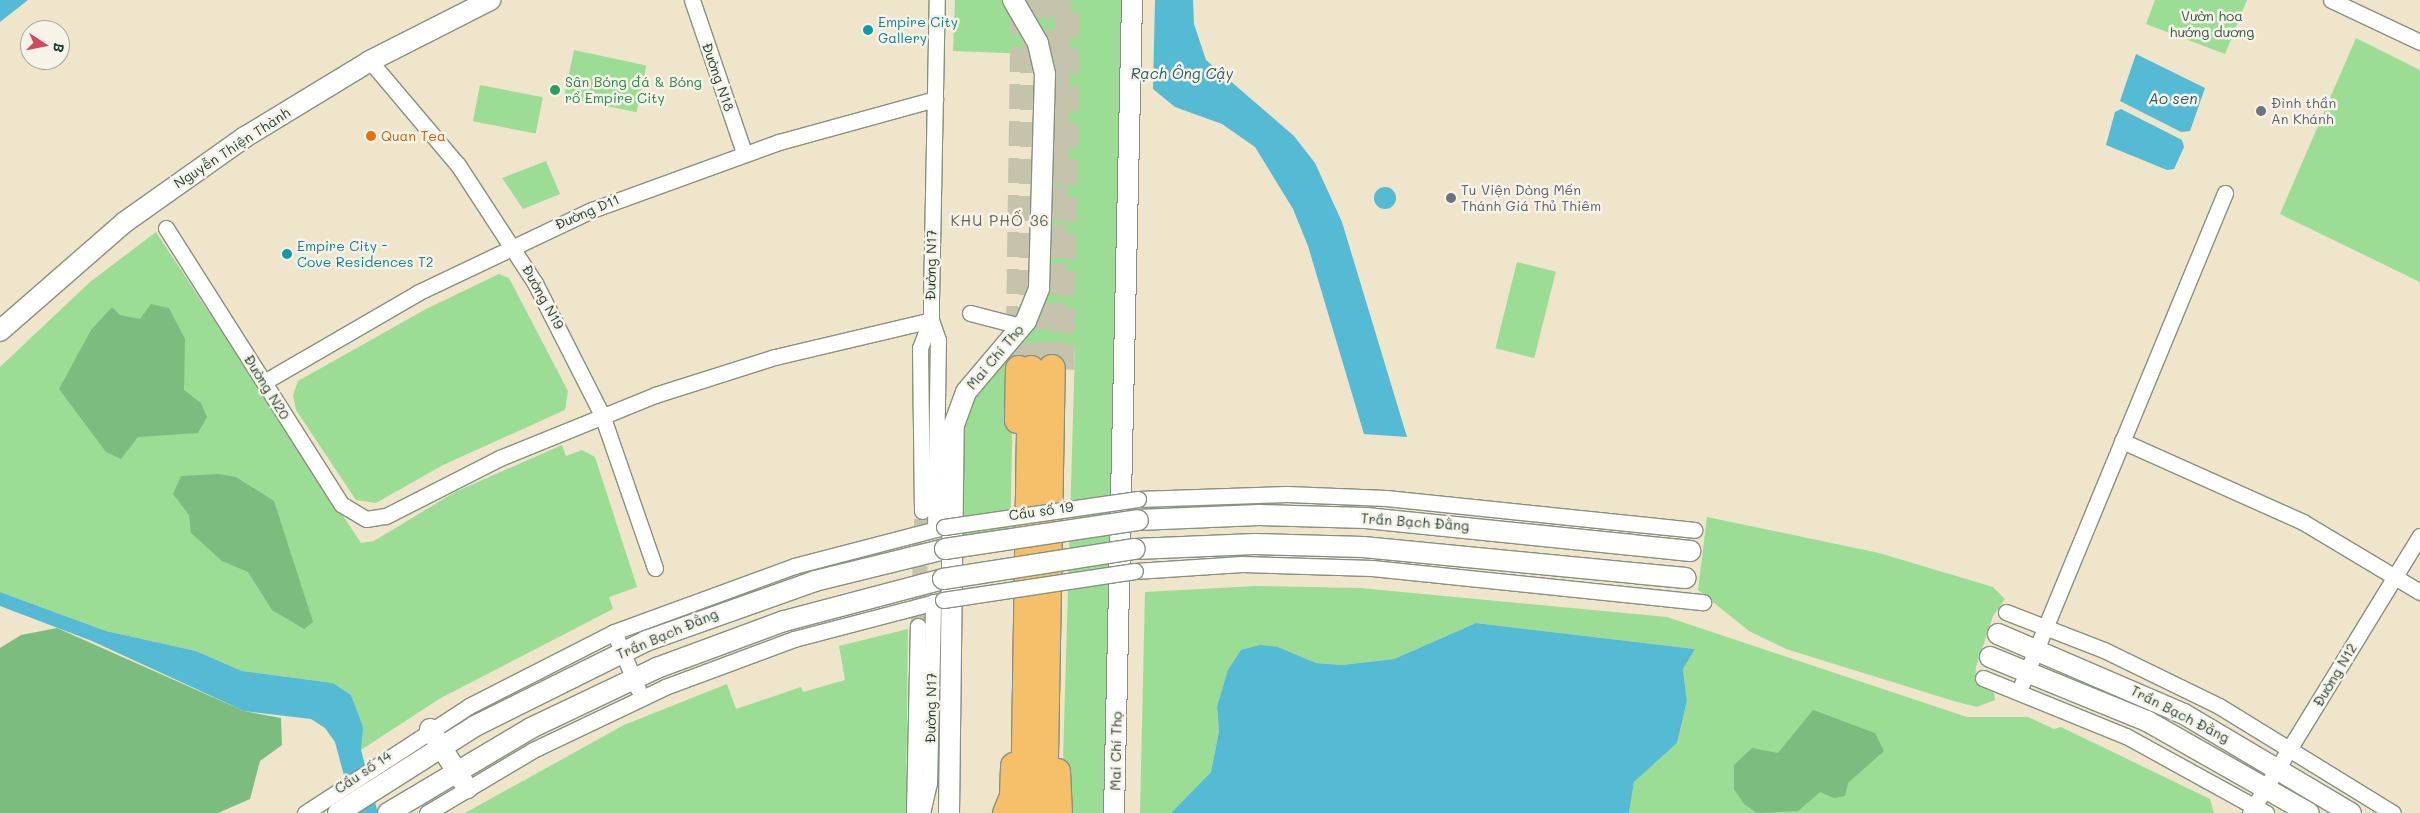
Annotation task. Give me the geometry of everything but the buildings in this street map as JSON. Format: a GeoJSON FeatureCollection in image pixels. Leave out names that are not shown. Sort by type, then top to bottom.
{"type":"FeatureCollection","features":[{"type":"Feature","properties":{"kind":"highway"},"geometry":{"type":"LineString","coordinates":[[1024,813],[1041,369]]}},
{"type":"Feature","properties":{"kind":"highway"},"geometry":{"type":"LineString","coordinates":[[1041,369],[1044,813]]}},
{"type":"Feature","properties":{"kind":"main road","name":"Mai Chí Thọ"},"geometry":{"type":"LineString","coordinates":[[1005,813],[1012,796],[1041,369]]}},
{"type":"Feature","properties":{"kind":"main road"},"geometry":{"type":"LineString","coordinates":[[1041,369],[1059,813]]}},
{"type":"Feature","properties":{"kind":"street","name":"Nguyễn Thiện Thành"},"geometry":{"type":"LineString","coordinates":[[0,331],[66,270],[183,179],[370,60],[490,0]]}},
{"type":"Feature","properties":{"kind":"street","name":"Đường N18"},"geometry":{"type":"LineString","coordinates":[[692,0],[744,153]]}},
{"type":"Feature","properties":{"kind":"street","name":"Đường N17"},"geometry":{"type":"LineString","coordinates":[[936,0],[930,320],[938,340],[939,528]]}},
{"type":"Feature","properties":{"kind":"street","name":"Mai Chí Thọ"},"geometry":{"type":"LineString","coordinates":[[949,813],[954,425],[958,408],[978,373],[1032,311],[1039,288],[1045,74],[1038,43],[1013,0]]}},
{"type":"Feature","properties":{"kind":"street","name":"Mai Chí Thọ"},"geometry":{"type":"LineString","coordinates":[[1114,813],[1132,0]]}},
{"type":"Feature","properties":{"kind":"street"},"geometry":{"type":"LineString","coordinates":[[2331,0],[2420,42]]}},
{"type":"Feature","properties":{"kind":"street","name":"Đường N19"},"geometry":{"type":"LineString","coordinates":[[370,60],[458,165],[513,245],[560,327],[602,415],[655,568]]}},
{"type":"Feature","properties":{"kind":"street","name":"Đường D11"},"geometry":{"type":"LineString","coordinates":[[264,382],[385,310],[513,245],[627,196],[744,153],[935,99]]}},
{"type":"Feature","properties":{"kind":"street"},"geometry":{"type":"LineString","coordinates":[[2019,691],[2225,193]]}},
{"type":"Feature","properties":{"kind":"street","name":"Đường N20"},"geometry":{"type":"LineString","coordinates":[[166,228],[347,512],[366,519],[386,516],[500,458],[602,415]]}},
{"type":"Feature","properties":{"kind":"street"},"geometry":{"type":"LineString","coordinates":[[970,313],[1020,326]]}},
{"type":"Feature","properties":{"kind":"street"},"geometry":{"type":"LineString","coordinates":[[602,415],[775,357],[930,320]]}},
{"type":"Feature","properties":{"kind":"street"},"geometry":{"type":"LineString","coordinates":[[922,511],[920,348],[930,320]]}},
{"type":"Feature","properties":{"kind":"street"},"geometry":{"type":"LineString","coordinates":[[2122,441],[2303,522],[2420,592]]}},
{"type":"Feature","properties":{"kind":"street","name":"Cầu số 19"},"geometry":{"type":"LineString","coordinates":[[614,632],[794,566],[939,528],[1138,499],[1287,494],[1441,502],[1694,530]]}},
{"type":"Feature","properties":{"kind":"street"},"geometry":{"type":"LineString","coordinates":[[1162,518],[1163,498]]}},
{"type":"Feature","properties":{"kind":"street"},"geometry":{"type":"LineString","coordinates":[[1439,523],[1441,502]]}},
{"type":"Feature","properties":{"kind":"street","name":"Trần Bạch Đằng"},"geometry":{"type":"LineString","coordinates":[[1138,520],[1311,515],[1439,523],[1690,551]]}},
{"type":"Feature","properties":{"kind":"street","name":"Cầu số 19"},"geometry":{"type":"LineString","coordinates":[[945,548],[1138,520]]}},
{"type":"Feature","properties":{"kind":"street","name":"Đường N12"},"geometry":{"type":"LineString","coordinates":[[2257,811],[2266,786],[2420,536]]}},
{"type":"Feature","properties":{"kind":"street","name":"Trần Bạch Đằng"},"geometry":{"type":"LineString","coordinates":[[388,813],[456,771],[634,678],[784,621],[943,578],[1135,549],[1324,545],[1436,552],[1686,578]]}},
{"type":"Feature","properties":{"kind":"street"},"geometry":{"type":"LineString","coordinates":[[1161,569],[1162,547]]}},
{"type":"Feature","properties":{"kind":"street","name":"Trần Bạch Đằng"},"geometry":{"type":"LineString","coordinates":[[409,766],[441,746],[622,652],[780,592],[945,548]]}},
{"type":"Feature","properties":{"kind":"street"},"geometry":{"type":"LineString","coordinates":[[1434,572],[1436,552]]}},
{"type":"Feature","properties":{"kind":"street"},"geometry":{"type":"LineString","coordinates":[[431,810],[467,788],[642,697],[775,645],[938,601],[1135,570],[1309,564],[1434,572],[1703,602]]}},
{"type":"Feature","properties":{"kind":"street","name":"Đường N17"},"geometry":{"type":"LineString","coordinates":[[922,813],[929,782],[938,601]]}},
{"type":"Feature","properties":{"kind":"street"},"geometry":{"type":"LineString","coordinates":[[2006,612],[2046,625],[2165,678],[2291,746],[2393,813]]}},
{"type":"Feature","properties":{"kind":"street"},"geometry":{"type":"LineString","coordinates":[[914,813],[918,626]]}},
{"type":"Feature","properties":{"kind":"street"},"geometry":{"type":"LineString","coordinates":[[614,632],[642,697]]}},
{"type":"Feature","properties":{"kind":"street","name":"Cầu số 14"},"geometry":{"type":"LineString","coordinates":[[304,813],[397,749],[430,729],[614,632]]}},
{"type":"Feature","properties":{"kind":"street","name":"Trần Bạch Đằng"},"geometry":{"type":"LineString","coordinates":[[1998,634],[2037,647],[2163,704],[2279,767],[2352,813]]}},
{"type":"Feature","properties":{"kind":"street","name":"Trần Bạch Đằng"},"geometry":{"type":"LineString","coordinates":[[1990,658],[2027,670],[2147,721],[2266,786],[2309,813]]}},
{"type":"Feature","properties":{"kind":"street"},"geometry":{"type":"LineString","coordinates":[[1983,678],[2126,736],[2257,811]]}},
{"type":"Feature","properties":{"kind":"street"},"geometry":{"type":"LineString","coordinates":[[430,729],[467,788]]}},
{"type":"Feature","properties":{"kind":"street","name":"Cầu số 14"},"geometry":{"type":"LineString","coordinates":[[338,813],[409,766]]}},
{"type":"Feature","properties":{"kind":"green space"},"geometry":{"type":"Polygon","coordinates":[[[955,0],[1003,0],[1030,54],[953,51],[955,0]]]}},
{"type":"Feature","properties":{"kind":"green space"},"geometry":{"type":"Polygon","coordinates":[[[1025,0],[1122,0],[1108,813],[1072,813],[1062,794],[1075,349],[1014,348],[1010,539],[962,539],[961,443],[973,389],[1040,312],[1046,39],[1025,0]]]}},
{"type":"Feature","properties":{"kind":"green space","name":"Vườn hoa hướng dương"},"geometry":{"type":"Polygon","coordinates":[[[2155,0],[2247,0],[2225,54],[2146,24],[2155,0]]]}},
{"type":"Feature","properties":{"kind":"green space"},"geometry":{"type":"Polygon","coordinates":[[[2356,38],[2420,70],[2420,282],[2280,214],[2356,38]]]}},
{"type":"Feature","properties":{"kind":"green space"},"geometry":{"type":"Polygon","coordinates":[[[574,50],[646,65],[636,112],[564,97],[574,50]]]}},
{"type":"Feature","properties":{"kind":"green space"},"geometry":{"type":"Polygon","coordinates":[[[480,85],[543,97],[536,134],[473,121],[480,85]]]}},
{"type":"Feature","properties":{"kind":"green space"},"geometry":{"type":"Polygon","coordinates":[[[546,161],[560,194],[523,209],[502,178],[546,161]]]}},
{"type":"Feature","properties":{"kind":"green space"},"geometry":{"type":"Polygon","coordinates":[[[156,232],[361,543],[374,541],[455,492],[562,445],[566,456],[582,450],[595,457],[637,587],[609,597],[613,609],[439,699],[361,750],[362,727],[351,695],[333,683],[242,671],[196,651],[106,631],[0,592],[0,367],[90,282],[156,232]]]}},
{"type":"Feature","properties":{"kind":"green space"},"geometry":{"type":"Polygon","coordinates":[[[1517,262],[1556,272],[1534,358],[1495,348],[1517,262]]]}},
{"type":"Feature","properties":{"kind":"green space"},"geometry":{"type":"Polygon","coordinates":[[[499,274],[509,278],[568,391],[565,410],[443,465],[376,503],[356,500],[296,410],[293,395],[298,381],[426,309],[499,274]]]}},
{"type":"Feature","properties":{"kind":"green space"},"geometry":{"type":"Polygon","coordinates":[[[151,304],[169,308],[185,339],[184,390],[201,403],[207,417],[198,433],[138,437],[121,459],[106,452],[59,389],[91,330],[112,307],[120,315],[140,319],[151,304]]]}},
{"type":"Feature","properties":{"kind":"green space"},"geometry":{"type":"Polygon","coordinates":[[[218,474],[236,477],[274,501],[313,622],[304,629],[272,610],[248,572],[222,561],[191,533],[189,515],[173,494],[181,476],[218,474]]]}},
{"type":"Feature","properties":{"kind":"green space"},"geometry":{"type":"Polygon","coordinates":[[[1707,517],[1879,553],[1993,587],[2005,599],[1993,616],[1976,667],[1975,683],[1994,693],[1995,700],[1977,707],[1957,702],[1786,649],[1749,631],[1698,590],[1707,517]]]}},
{"type":"Feature","properties":{"kind":"green space"},"geometry":{"type":"Polygon","coordinates":[[[1255,586],[1360,588],[1667,617],[1967,717],[2028,717],[2054,729],[2061,727],[2210,799],[2214,813],[1629,813],[1634,782],[1677,743],[1687,701],[1683,669],[1695,649],[1476,623],[1394,659],[1342,665],[1316,663],[1278,647],[1217,707],[1219,731],[1211,772],[1171,813],[1140,813],[1145,592],[1255,586]]]}},
{"type":"Feature","properties":{"kind":"green space"},"geometry":{"type":"Polygon","coordinates":[[[57,628],[244,711],[281,718],[282,745],[260,761],[250,799],[218,813],[0,813],[0,648],[21,635],[57,628]]]}},
{"type":"Feature","properties":{"kind":"green space"},"geometry":{"type":"Polygon","coordinates":[[[908,629],[906,813],[465,813],[624,725],[727,684],[736,709],[801,687],[803,692],[845,680],[839,646],[908,629]]]}},
{"type":"Feature","properties":{"kind":"green space"},"geometry":{"type":"Polygon","coordinates":[[[1813,710],[1875,733],[1884,751],[1848,783],[1845,796],[1834,798],[1820,792],[1798,811],[1757,813],[1744,804],[1734,789],[1734,765],[1752,748],[1778,753],[1813,710]]]}},
{"type":"Feature","properties":{"kind":"water"},"geometry":{"type":"Polygon","coordinates":[[[0,0],[28,0],[0,22],[0,0]]]}},
{"type":"Feature","properties":{"kind":"water","name":"Rạch Ông Cậy"},"geometry":{"type":"Polygon","coordinates":[[[1155,0],[1193,0],[1194,24],[1206,60],[1294,136],[1315,163],[1342,222],[1407,437],[1364,434],[1308,246],[1293,209],[1255,147],[1222,124],[1175,107],[1153,89],[1155,0]]]}},
{"type":"Feature","properties":{"kind":"water","name":"Ao sen"},"geometry":{"type":"Polygon","coordinates":[[[2136,54],[2205,88],[2190,131],[2181,132],[2120,101],[2136,54]]]}},
{"type":"Feature","properties":{"kind":"water","name":"Ao sen"},"geometry":{"type":"Polygon","coordinates":[[[2121,109],[2182,140],[2184,147],[2174,169],[2167,170],[2106,145],[2115,112],[2121,109]]]}},
{"type":"Feature","properties":{"kind":"water"},"geometry":{"type":"Polygon","coordinates":[[[1385,187],[1393,190],[1396,198],[1393,206],[1385,209],[1377,206],[1374,198],[1377,190],[1385,187]]]}},
{"type":"Feature","properties":{"kind":"water"},"geometry":{"type":"Polygon","coordinates":[[[0,592],[106,631],[196,651],[242,671],[333,683],[351,695],[363,727],[361,750],[378,813],[354,813],[335,742],[325,728],[311,719],[244,711],[92,641],[0,606],[0,592]]]}},
{"type":"Feature","properties":{"kind":"water"},"geometry":{"type":"Polygon","coordinates":[[[1476,623],[1695,649],[1683,669],[1687,701],[1677,743],[1634,782],[1629,813],[1171,813],[1211,772],[1219,731],[1217,707],[1228,670],[1241,650],[1260,645],[1278,647],[1316,663],[1342,665],[1394,659],[1476,623]]]}},
{"type":"Feature","properties":{"kind":"tunnel"},"geometry":{"type":"LineString","coordinates":[[1036,57],[1037,0]]}},
{"type":"Feature","properties":{"kind":"tunnel"},"geometry":{"type":"LineString","coordinates":[[1052,368],[1058,0]]}},
{"type":"Feature","properties":{"kind":"tunnel"},"geometry":{"type":"LineString","coordinates":[[1062,369],[1068,0]]}},
{"type":"Feature","properties":{"kind":"tunnel"},"geometry":{"type":"LineString","coordinates":[[1018,368],[1023,2]]}},
{"type":"Feature","properties":{"kind":"tunnel"},"geometry":{"type":"LineString","coordinates":[[1031,369],[1033,293]]}},
{"type":"Feature","properties":{"kind":"tunnel"},"geometry":{"type":"LineString","coordinates":[[918,626],[922,511]]}},
{"type":"Feature","properties":{"kind":"place","name":"Empire City Gallery"},"geometry":{"type":"Point","coordinates":[868,30]}},
{"type":"Feature","properties":{"kind":"place","name":"Sân Bóng đá & Bóng rổ Empire City"},"geometry":{"type":"Point","coordinates":[555,90]}},
{"type":"Feature","properties":{"kind":"place","name":"Đình thần An Khánh"},"geometry":{"type":"Point","coordinates":[2261,111]}},
{"type":"Feature","properties":{"kind":"place","name":"Quan Tea"},"geometry":{"type":"Point","coordinates":[371,136]}},
{"type":"Feature","properties":{"kind":"place","name":"Tu Viện Dòng Mến Thánh Giá Thủ Thiêm"},"geometry":{"type":"Point","coordinates":[1451,198]}},
{"type":"Feature","properties":{"kind":"place","name":"Empire City - Cove Residences T2"},"geometry":{"type":"Point","coordinates":[287,254]}},
{"type":"Feature","properties":{"kind":"district","name":"KHU PHỐ 36"},"geometry":{"type":"Point","coordinates":[1000,221]}}]}
